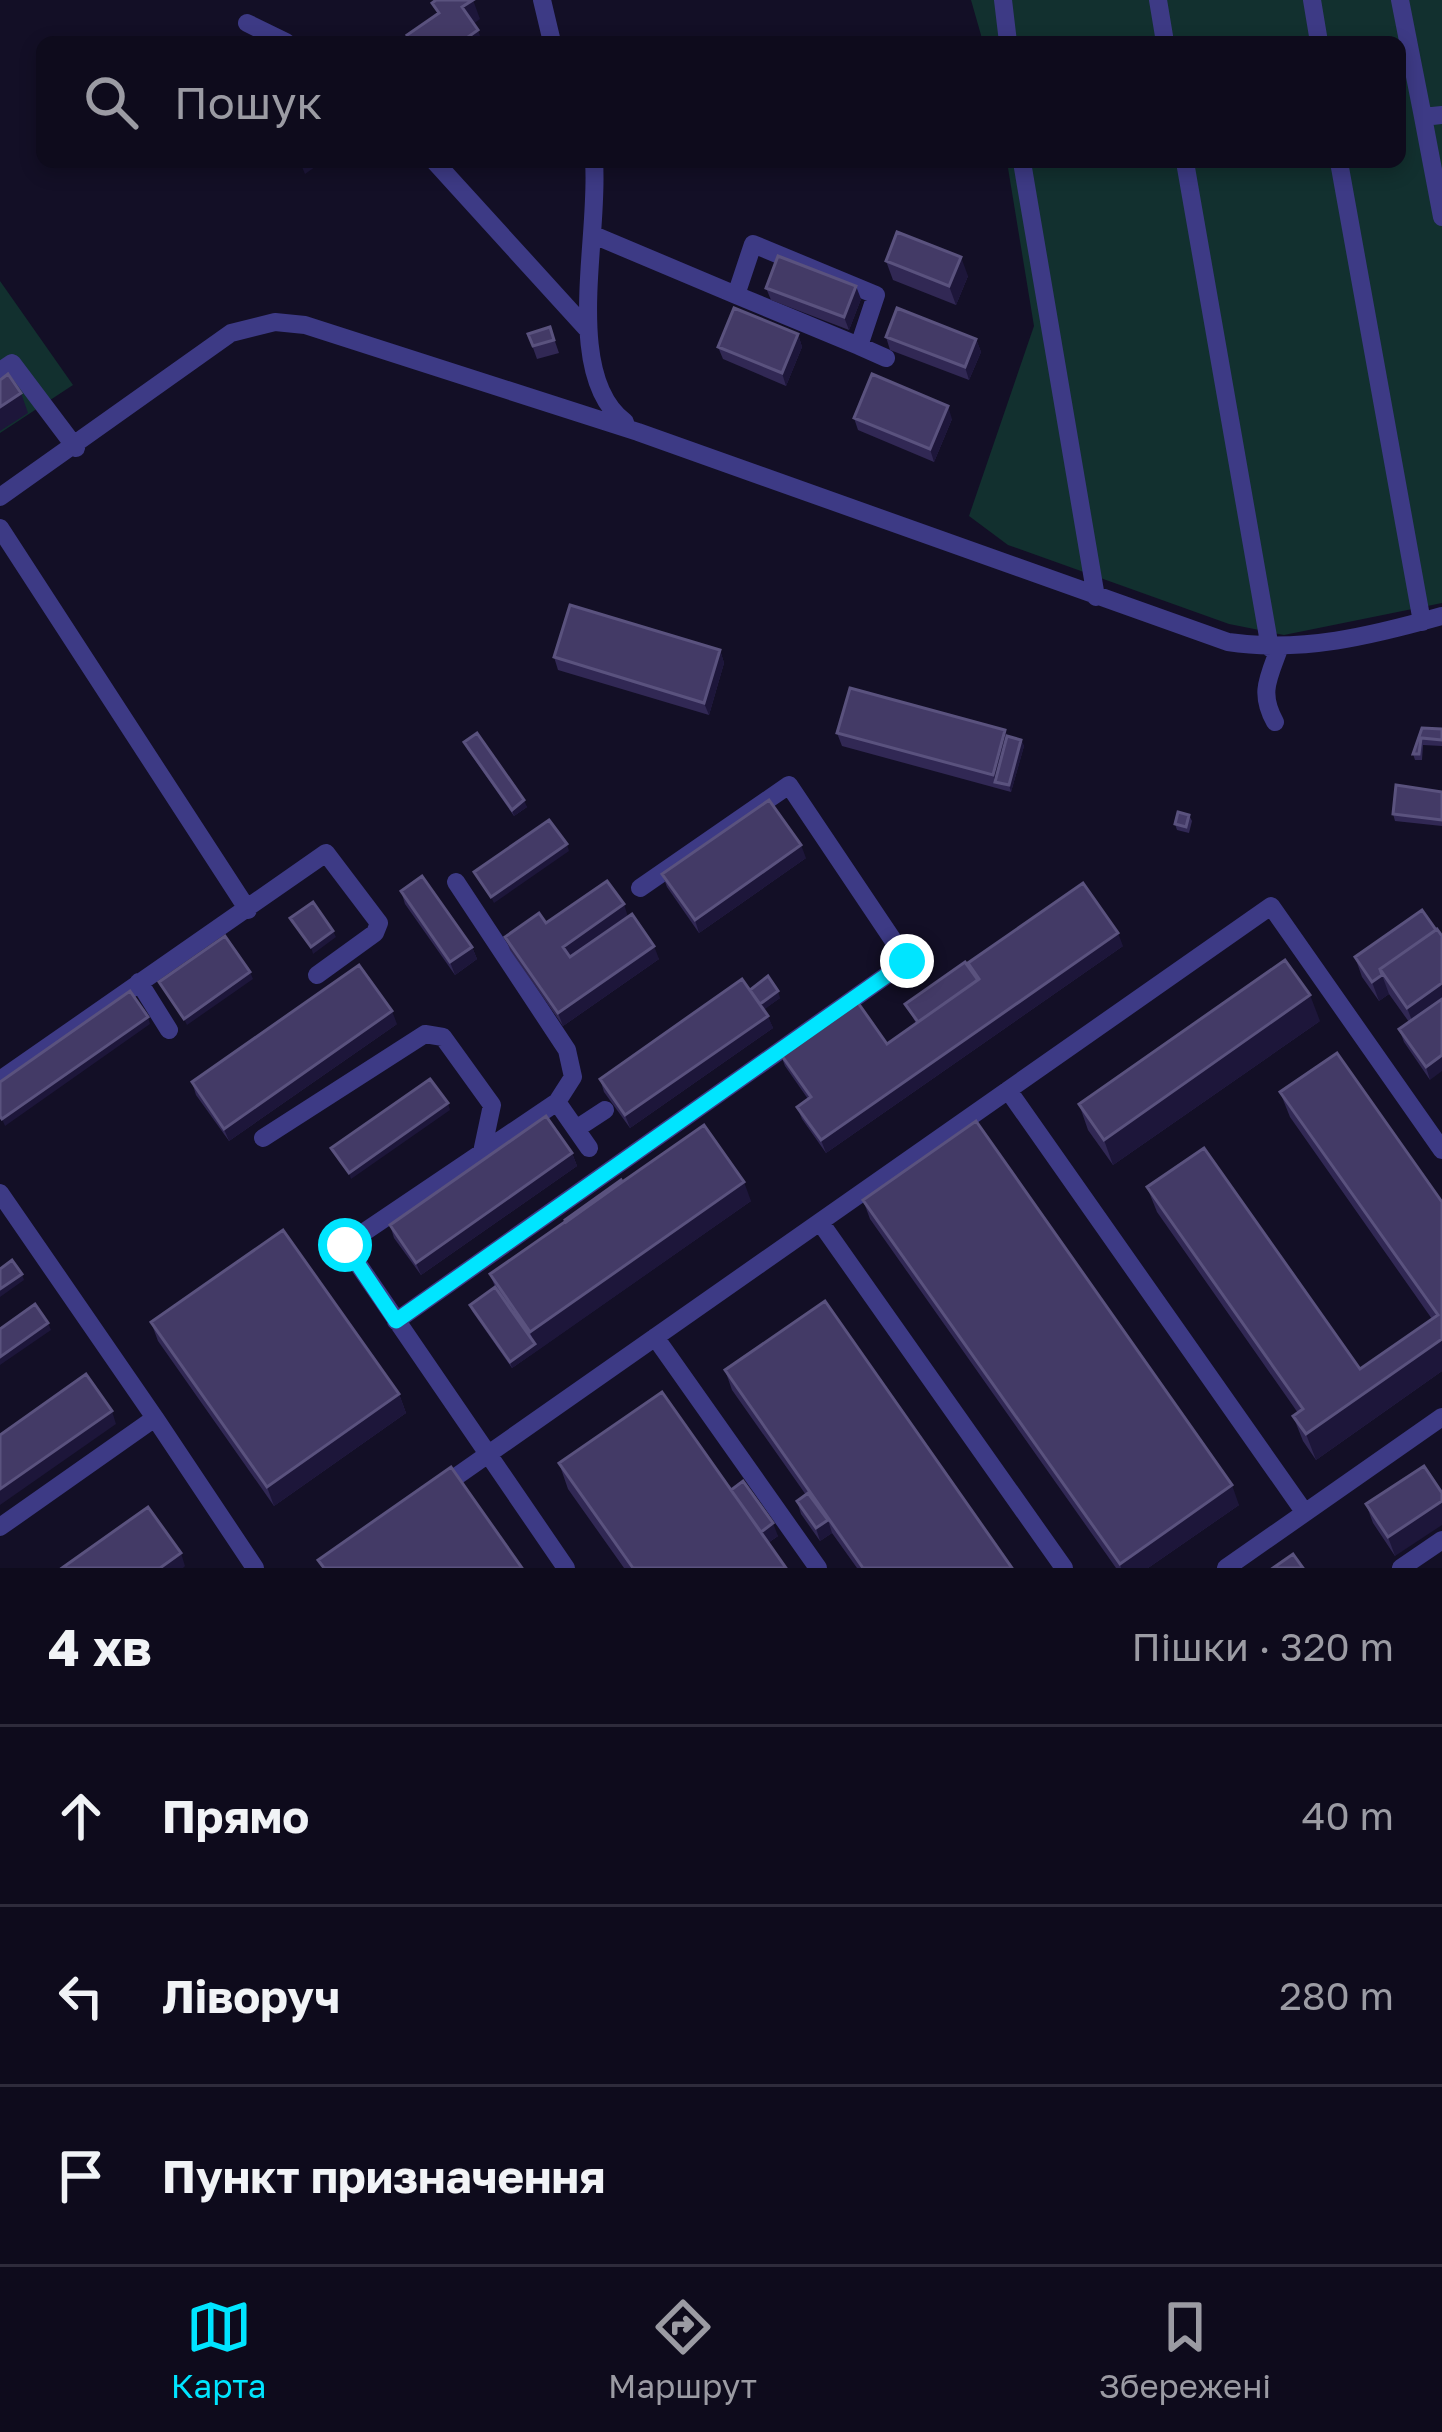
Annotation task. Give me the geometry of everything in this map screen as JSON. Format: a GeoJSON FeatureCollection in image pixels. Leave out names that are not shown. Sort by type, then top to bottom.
{"type":"FeatureCollection","features":[{"type":"Feature","properties":{"kind":"lane"},"geometry":{"type":"LineString","coordinates":[[542,0],[551,36]]}},
{"type":"Feature","properties":{"kind":"lane"},"geometry":{"type":"LineString","coordinates":[[1003,0],[1007,36]]}},
{"type":"Feature","properties":{"kind":"lane"},"geometry":{"type":"LineString","coordinates":[[1158,0],[1164,36]]}},
{"type":"Feature","properties":{"kind":"lane"},"geometry":{"type":"LineString","coordinates":[[1312,0],[1318,36]]}},
{"type":"Feature","properties":{"kind":"lane"},"geometry":{"type":"LineString","coordinates":[[1400,0],[1433,116],[1442,217]]}},
{"type":"Feature","properties":{"kind":"lane"},"geometry":{"type":"LineString","coordinates":[[247,23],[274,36]]}},
{"type":"Feature","properties":{"kind":"lane"},"geometry":{"type":"LineString","coordinates":[[440,168],[586,328]]}},
{"type":"Feature","properties":{"kind":"lane"},"geometry":{"type":"LineString","coordinates":[[595,168],[596,236],[586,328],[592,370],[609,410],[638,432]]}},
{"type":"Feature","properties":{"kind":"lane"},"geometry":{"type":"LineString","coordinates":[[1023,168],[1096,597]]}},
{"type":"Feature","properties":{"kind":"lane"},"geometry":{"type":"LineString","coordinates":[[1187,168],[1275,649],[1264,683],[1264,702],[1275,722]]}},
{"type":"Feature","properties":{"kind":"lane"},"geometry":{"type":"LineString","coordinates":[[1340,168],[1422,622]]}},
{"type":"Feature","properties":{"kind":"lane"},"geometry":{"type":"LineString","coordinates":[[596,236],[886,358]]}},
{"type":"Feature","properties":{"kind":"lane"},"geometry":{"type":"LineString","coordinates":[[736,295],[753,244],[876,295],[859,346]]}},
{"type":"Feature","properties":{"kind":"lane"},"geometry":{"type":"LineString","coordinates":[[0,497],[76,448],[231,333],[275,322],[305,325],[638,432],[1228,642],[1275,649],[1442,616]]}},
{"type":"Feature","properties":{"kind":"lane"},"geometry":{"type":"LineString","coordinates":[[0,371],[12,363],[76,448]]}},
{"type":"Feature","properties":{"kind":"lane"},"geometry":{"type":"LineString","coordinates":[[0,528],[248,910]]}},
{"type":"Feature","properties":{"kind":"lane"},"geometry":{"type":"LineString","coordinates":[[396,1321],[907,961],[789,785],[640,888]]}},
{"type":"Feature","properties":{"kind":"lane"},"geometry":{"type":"LineString","coordinates":[[0,1080],[326,853],[379,923],[375,933],[317,975]]}},
{"type":"Feature","properties":{"kind":"lane"},"geometry":{"type":"LineString","coordinates":[[456,882],[567,1050],[573,1077],[557,1102],[345,1245],[566,1568]]}},
{"type":"Feature","properties":{"kind":"lane"},"geometry":{"type":"LineString","coordinates":[[413,1507],[1271,907],[1442,1150]]}},
{"type":"Feature","properties":{"kind":"lane"},"geometry":{"type":"LineString","coordinates":[[139,982],[170,1030]]}},
{"type":"Feature","properties":{"kind":"lane"},"geometry":{"type":"LineString","coordinates":[[263,1138],[425,1034],[443,1036],[492,1106],[482,1152]]}},
{"type":"Feature","properties":{"kind":"lane"},"geometry":{"type":"LineString","coordinates":[[1008,1090],[1305,1513]]}},
{"type":"Feature","properties":{"kind":"lane"},"geometry":{"type":"LineString","coordinates":[[557,1102],[589,1148]]}},
{"type":"Feature","properties":{"kind":"lane"},"geometry":{"type":"LineString","coordinates":[[576,1129],[605,1110]]}},
{"type":"Feature","properties":{"kind":"lane"},"geometry":{"type":"LineString","coordinates":[[0,1192],[255,1568]]}},
{"type":"Feature","properties":{"kind":"lane"},"geometry":{"type":"LineString","coordinates":[[820,1222],[1064,1568]]}},
{"type":"Feature","properties":{"kind":"lane"},"geometry":{"type":"LineString","coordinates":[[655,1337],[818,1568]]}},
{"type":"Feature","properties":{"kind":"lane"},"geometry":{"type":"LineString","coordinates":[[1226,1568],[1442,1417]]}},
{"type":"Feature","properties":{"kind":"lane"},"geometry":{"type":"LineString","coordinates":[[0,1527],[155,1418]]}},
{"type":"Feature","properties":{"kind":"lane"},"geometry":{"type":"LineString","coordinates":[[1401,1568],[1442,1540]]}},
{"type":"Feature","properties":{"kind":"green space"},"geometry":{"type":"Polygon","coordinates":[[[971,0],[1442,0],[1442,603],[1284,635],[1229,624],[1008,545],[969,516],[1034,326],[1008,168],[1406,168],[1406,36],[981,36],[971,0]]]}},
{"type":"Feature","properties":{"kind":"green space"},"geometry":{"type":"Polygon","coordinates":[[[0,281],[73,385],[0,433],[0,281]]]}},
{"type":"Feature","properties":{"kind":"building"},"geometry":{"type":"Polygon","coordinates":[[[473,0],[462,7],[478,30],[470,36],[408,36],[439,13],[432,3],[473,0]]]}},
{"type":"Feature","properties":{"kind":"building"},"geometry":{"type":"Polygon","coordinates":[[[897,232],[961,257],[949,286],[886,261],[897,232]]]}},
{"type":"Feature","properties":{"kind":"building"},"geometry":{"type":"Polygon","coordinates":[[[778,256],[856,286],[844,317],[766,288],[778,256]]]}},
{"type":"Feature","properties":{"kind":"building"},"geometry":{"type":"Polygon","coordinates":[[[734,308],[798,334],[782,373],[718,347],[734,308]]]}},
{"type":"Feature","properties":{"kind":"building"},"geometry":{"type":"Polygon","coordinates":[[[897,308],[976,339],[965,367],[886,337],[897,308]]]}},
{"type":"Feature","properties":{"kind":"building"},"geometry":{"type":"Polygon","coordinates":[[[550,327],[554,340],[533,346],[528,334],[550,327]]]}},
{"type":"Feature","properties":{"kind":"building"},"geometry":{"type":"Polygon","coordinates":[[[8,374],[21,393],[0,407],[0,380],[8,374]]]}},
{"type":"Feature","properties":{"kind":"building"},"geometry":{"type":"Polygon","coordinates":[[[872,374],[948,406],[930,449],[854,418],[872,374]]]}},
{"type":"Feature","properties":{"kind":"building"},"geometry":{"type":"Polygon","coordinates":[[[570,605],[720,650],[704,703],[554,657],[570,605]]]}},
{"type":"Feature","properties":{"kind":"building"},"geometry":{"type":"Polygon","coordinates":[[[850,688],[1005,730],[993,775],[837,733],[850,688]]]}},
{"type":"Feature","properties":{"kind":"building"},"geometry":{"type":"Polygon","coordinates":[[[1422,728],[1442,729],[1442,740],[1421,738],[1419,754],[1413,754],[1422,728]]]}},
{"type":"Feature","properties":{"kind":"building"},"geometry":{"type":"Polygon","coordinates":[[[477,733],[524,800],[512,810],[464,742],[477,733]]]}},
{"type":"Feature","properties":{"kind":"building"},"geometry":{"type":"Polygon","coordinates":[[[1007,736],[1021,740],[1009,785],[995,782],[1007,736]]]}},
{"type":"Feature","properties":{"kind":"building"},"geometry":{"type":"Polygon","coordinates":[[[1396,785],[1442,792],[1442,820],[1393,814],[1396,785]]]}},
{"type":"Feature","properties":{"kind":"building"},"geometry":{"type":"Polygon","coordinates":[[[769,800],[801,845],[695,920],[662,874],[769,800]]]}},
{"type":"Feature","properties":{"kind":"building"},"geometry":{"type":"Polygon","coordinates":[[[1178,812],[1189,815],[1186,827],[1175,824],[1178,812]]]}},
{"type":"Feature","properties":{"kind":"building"},"geometry":{"type":"Polygon","coordinates":[[[549,820],[567,844],[491,897],[474,872],[549,820]]]}},
{"type":"Feature","properties":{"kind":"building"},"geometry":{"type":"Polygon","coordinates":[[[422,876],[472,947],[450,962],[401,891],[422,876]]]}},
{"type":"Feature","properties":{"kind":"building"},"geometry":{"type":"Polygon","coordinates":[[[607,881],[624,904],[563,947],[570,957],[632,914],[654,946],[558,1013],[505,937],[539,913],[546,923],[607,881]]]}},
{"type":"Feature","properties":{"kind":"building"},"geometry":{"type":"Polygon","coordinates":[[[1083,883],[1118,933],[821,1140],[797,1107],[811,1097],[780,1053],[856,1000],[887,1044],[979,979],[968,963],[1083,883]]]}},
{"type":"Feature","properties":{"kind":"building"},"geometry":{"type":"Polygon","coordinates":[[[313,902],[333,931],[311,947],[290,918],[313,902]]]}},
{"type":"Feature","properties":{"kind":"building"},"geometry":{"type":"Polygon","coordinates":[[[1422,910],[1436,930],[1380,969],[1382,975],[1372,982],[1355,957],[1422,910]]]}},
{"type":"Feature","properties":{"kind":"building"},"geometry":{"type":"Polygon","coordinates":[[[1437,929],[1442,936],[1442,983],[1407,1008],[1380,969],[1437,929]]]}},
{"type":"Feature","properties":{"kind":"building"},"geometry":{"type":"Polygon","coordinates":[[[225,936],[250,972],[184,1019],[159,982],[225,936]]]}},
{"type":"Feature","properties":{"kind":"building"},"geometry":{"type":"Polygon","coordinates":[[[1285,960],[1310,995],[1104,1140],[1079,1104],[1285,960]]]}},
{"type":"Feature","properties":{"kind":"building"},"geometry":{"type":"Polygon","coordinates":[[[965,962],[978,980],[918,1022],[905,1004],[965,962]]]}},
{"type":"Feature","properties":{"kind":"building"},"geometry":{"type":"Polygon","coordinates":[[[359,965],[392,1011],[224,1129],[192,1082],[359,965]]]}},
{"type":"Feature","properties":{"kind":"building"},"geometry":{"type":"Polygon","coordinates":[[[768,976],[778,991],[760,1004],[750,990],[768,976]]]}},
{"type":"Feature","properties":{"kind":"building"},"geometry":{"type":"Polygon","coordinates":[[[742,979],[768,1016],[625,1115],[600,1079],[742,979]]]}},
{"type":"Feature","properties":{"kind":"building"},"geometry":{"type":"Polygon","coordinates":[[[130,991],[148,1017],[2,1119],[0,1082],[130,991]]]}},
{"type":"Feature","properties":{"kind":"building"},"geometry":{"type":"Polygon","coordinates":[[[1442,999],[1442,1055],[1426,1067],[1399,1029],[1442,999]]]}},
{"type":"Feature","properties":{"kind":"building"},"geometry":{"type":"Polygon","coordinates":[[[1337,1053],[1442,1202],[1442,1339],[1306,1434],[1293,1416],[1303,1409],[1147,1187],[1204,1148],[1360,1369],[1438,1315],[1280,1092],[1337,1053]]]}},
{"type":"Feature","properties":{"kind":"building"},"geometry":{"type":"Polygon","coordinates":[[[430,1079],[448,1103],[349,1173],[331,1148],[430,1079]]]}},
{"type":"Feature","properties":{"kind":"building"},"geometry":{"type":"Polygon","coordinates":[[[546,1116],[572,1153],[416,1263],[390,1225],[546,1116]]]}},
{"type":"Feature","properties":{"kind":"building"},"geometry":{"type":"Polygon","coordinates":[[[976,1121],[1232,1485],[1120,1564],[863,1200],[976,1121]]]}},
{"type":"Feature","properties":{"kind":"building"},"geometry":{"type":"Polygon","coordinates":[[[704,1125],[744,1182],[530,1332],[490,1274],[704,1125]]]}},
{"type":"Feature","properties":{"kind":"building"},"geometry":{"type":"Polygon","coordinates":[[[622,1182],[566,1222],[565,1220],[622,1182]]]}},
{"type":"Feature","properties":{"kind":"building"},"geometry":{"type":"Polygon","coordinates":[[[283,1230],[399,1394],[267,1487],[151,1322],[283,1230]]]}},
{"type":"Feature","properties":{"kind":"building"},"geometry":{"type":"Polygon","coordinates":[[[12,1260],[22,1274],[0,1289],[0,1269],[12,1260]]]}},
{"type":"Feature","properties":{"kind":"building"},"geometry":{"type":"Polygon","coordinates":[[[495,1287],[535,1344],[510,1362],[470,1305],[495,1287]]]}},
{"type":"Feature","properties":{"kind":"building"},"geometry":{"type":"Polygon","coordinates":[[[825,1301],[1012,1568],[863,1568],[725,1370],[825,1301]]]}},
{"type":"Feature","properties":{"kind":"building"},"geometry":{"type":"Polygon","coordinates":[[[35,1304],[48,1323],[0,1357],[0,1329],[35,1304]]]}},
{"type":"Feature","properties":{"kind":"building"},"geometry":{"type":"Polygon","coordinates":[[[86,1374],[112,1411],[0,1489],[0,1435],[86,1374]]]}},
{"type":"Feature","properties":{"kind":"building"},"geometry":{"type":"Polygon","coordinates":[[[662,1392],[786,1568],[633,1568],[559,1463],[662,1392]]]}},
{"type":"Feature","properties":{"kind":"building"},"geometry":{"type":"Polygon","coordinates":[[[1424,1466],[1442,1493],[1442,1501],[1388,1537],[1366,1504],[1424,1466]]]}},
{"type":"Feature","properties":{"kind":"building"},"geometry":{"type":"Polygon","coordinates":[[[451,1467],[522,1568],[324,1568],[318,1560],[451,1467]]]}},
{"type":"Feature","properties":{"kind":"building"},"geometry":{"type":"Polygon","coordinates":[[[743,1481],[773,1523],[761,1532],[731,1490],[743,1481]]]}},
{"type":"Feature","properties":{"kind":"building"},"geometry":{"type":"Polygon","coordinates":[[[808,1493],[828,1520],[816,1528],[797,1501],[808,1493]]]}},
{"type":"Feature","properties":{"kind":"building"},"geometry":{"type":"Polygon","coordinates":[[[148,1507],[181,1553],[160,1568],[62,1568],[148,1507]]]}},
{"type":"Feature","properties":{"kind":"building"},"geometry":{"type":"Polygon","coordinates":[[[1293,1554],[1303,1568],[1273,1568],[1293,1554]]]}},
{"type":"Feature","properties":{"kind":"route"},"geometry":{"type":"LineString","coordinates":[[345,1245],[396,1321],[907,961]]}}]}
